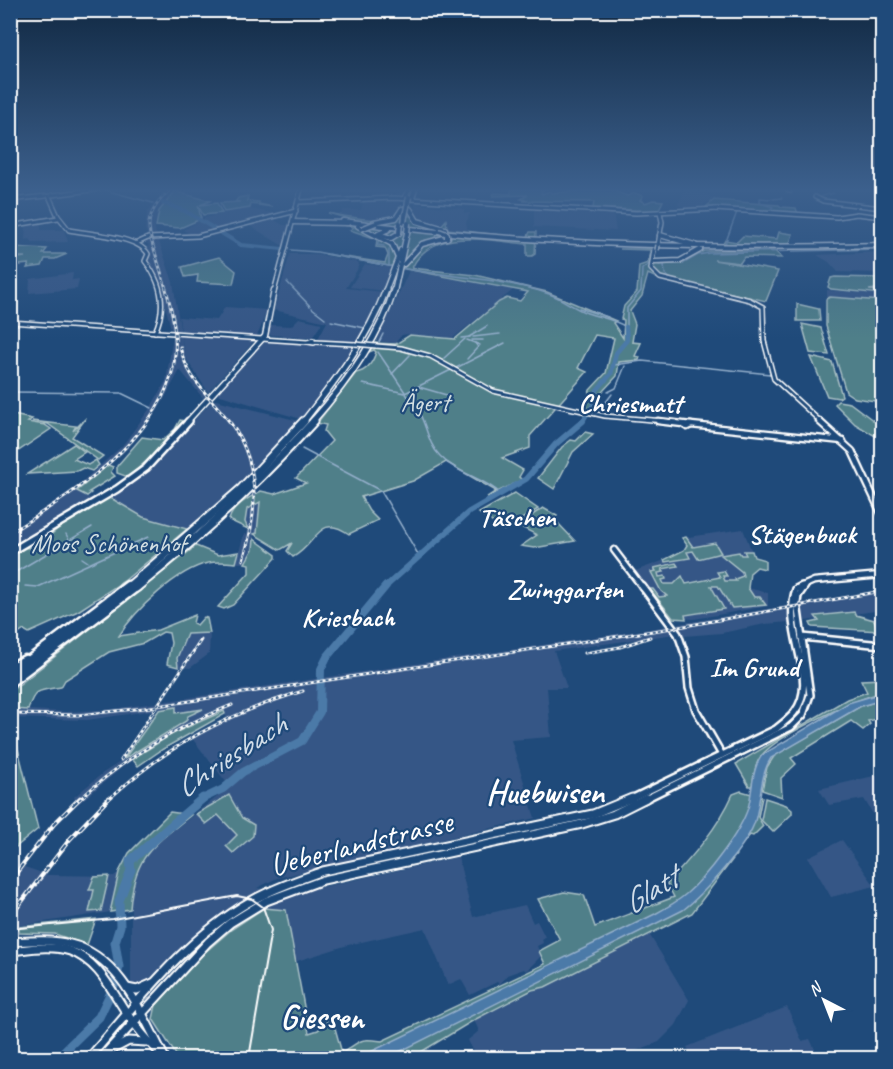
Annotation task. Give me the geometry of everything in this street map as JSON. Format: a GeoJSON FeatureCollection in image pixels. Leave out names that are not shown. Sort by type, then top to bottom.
{"type":"FeatureCollection","features":[{"type":"Feature","properties":{"kind":"highway"},"geometry":{"type":"LineString","coordinates":[[377,239],[393,246]]}},
{"type":"Feature","properties":{"kind":"highway"},"geometry":{"type":"LineString","coordinates":[[381,239],[393,246],[400,267]]}},
{"type":"Feature","properties":{"kind":"highway"},"geometry":{"type":"LineString","coordinates":[[398,258],[400,239]]}},
{"type":"Feature","properties":{"kind":"highway"},"geometry":{"type":"LineString","coordinates":[[395,288],[400,267],[401,239]]}},
{"type":"Feature","properties":{"kind":"highway"},"geometry":{"type":"LineString","coordinates":[[10,675],[191,533],[248,481],[296,431],[339,378],[363,343],[400,267],[415,249],[429,240],[435,239]]}},
{"type":"Feature","properties":{"kind":"highway"},"geometry":{"type":"LineString","coordinates":[[10,682],[156,570],[273,463],[318,415],[356,365],[376,331],[413,254],[445,239]]}},
{"type":"Feature","properties":{"kind":"highway"},"geometry":{"type":"LineString","coordinates":[[524,239],[659,240],[714,248],[882,246]]}},
{"type":"Feature","properties":{"kind":"highway"},"geometry":{"type":"LineString","coordinates":[[560,239],[659,240],[722,249]]}},
{"type":"Feature","properties":{"kind":"highway"},"geometry":{"type":"LineString","coordinates":[[659,240],[714,248]]}},
{"type":"Feature","properties":{"kind":"highway"},"geometry":{"type":"LineString","coordinates":[[657,259],[678,260],[684,255],[659,240]]}},
{"type":"Feature","properties":{"kind":"highway"},"geometry":{"type":"LineString","coordinates":[[657,259],[680,261],[695,251],[722,249],[882,246]]}},
{"type":"Feature","properties":{"kind":"highway"},"geometry":{"type":"LineString","coordinates":[[10,668],[53,643]]}},
{"type":"Feature","properties":{"kind":"main road"},"geometry":{"type":"LineString","coordinates":[[10,552],[117,489],[146,468],[269,327],[267,322],[274,293],[290,239]]}},
{"type":"Feature","properties":{"kind":"street"},"geometry":{"type":"LineString","coordinates":[[115,239],[137,243],[146,249],[148,254],[145,261],[152,268],[163,301],[164,313],[155,332]]}},
{"type":"Feature","properties":{"kind":"street"},"geometry":{"type":"LineString","coordinates":[[137,243],[146,239]]}},
{"type":"Feature","properties":{"kind":"street"},"geometry":{"type":"LineString","coordinates":[[659,240],[657,259],[651,268],[655,273],[672,282],[761,305],[764,309],[765,343],[774,379],[843,441],[859,461],[882,515]]}},
{"type":"Feature","properties":{"kind":"street"},"geometry":{"type":"LineString","coordinates":[[10,322],[406,349],[430,356],[493,392],[594,414],[682,424],[687,427],[691,425],[843,441]]}},
{"type":"Feature","properties":{"kind":"street"},"geometry":{"type":"LineString","coordinates":[[615,550],[678,634],[686,657],[689,688],[696,710],[722,756]]}},
{"type":"Feature","properties":{"kind":"street","name":"Ueberlandstrasse"},"geometry":{"type":"LineString","coordinates":[[101,1058],[214,936],[247,911],[286,891],[323,880],[582,824],[614,814],[782,733],[799,721],[808,705],[810,685],[791,599],[796,589],[808,583],[881,575]]}},
{"type":"Feature","properties":{"kind":"street"},"geometry":{"type":"LineString","coordinates":[[799,637],[882,645]]}},
{"type":"Feature","properties":{"kind":"street","name":"Ueberlandstrasse"},"geometry":{"type":"LineString","coordinates":[[88,1059],[188,949],[224,917],[278,885],[323,872],[593,814],[616,806],[777,729],[793,717],[802,702],[804,682],[799,637]]}},
{"type":"Feature","properties":{"kind":"street"},"geometry":{"type":"LineString","coordinates":[[10,942],[40,939],[65,942],[96,953],[109,965],[127,989],[164,1057]]}},
{"type":"Feature","properties":{"kind":"street"},"geometry":{"type":"LineString","coordinates":[[10,951],[39,948],[61,949],[82,957],[106,979],[146,1042],[164,1057]]}},
{"type":"Feature","properties":{"kind":"street"},"geometry":{"type":"LineString","coordinates":[[127,989],[144,988],[160,978]]}},
{"type":"Feature","properties":{"kind":"street"},"geometry":{"type":"LineString","coordinates":[[101,1058],[124,1043],[146,1042]]}},
{"type":"Feature","properties":{"kind":"shaded area"},"geometry":{"type":"Polygon","coordinates":[[[25,239],[67,239],[68,242],[33,243],[30,239],[25,239]]]}},
{"type":"Feature","properties":{"kind":"shaded area"},"geometry":{"type":"Polygon","coordinates":[[[158,239],[173,282],[184,354],[179,317],[217,320],[225,307],[267,310],[259,332],[250,346],[208,392],[184,356],[190,372],[207,394],[203,398],[180,370],[158,410],[131,445],[78,491],[93,500],[11,548],[11,531],[77,486],[122,446],[151,407],[166,381],[173,336],[158,278],[146,261],[149,255],[147,248],[149,245],[144,241],[158,239]]]}},
{"type":"Feature","properties":{"kind":"shaded area"},"geometry":{"type":"Polygon","coordinates":[[[272,239],[287,239],[285,247],[272,239]]]}},
{"type":"Feature","properties":{"kind":"shaded area"},"geometry":{"type":"Polygon","coordinates":[[[880,252],[882,254],[882,273],[838,272],[829,262],[817,255],[880,252]]]}},
{"type":"Feature","properties":{"kind":"shaded area"},"geometry":{"type":"Polygon","coordinates":[[[290,254],[317,254],[357,262],[359,263],[357,270],[346,288],[384,292],[356,347],[301,419],[217,394],[262,342],[315,344],[327,322],[274,310],[290,254]]]}},
{"type":"Feature","properties":{"kind":"shaded area"},"geometry":{"type":"Polygon","coordinates":[[[365,264],[390,267],[385,291],[350,287],[365,264]]]}},
{"type":"Feature","properties":{"kind":"shaded area"},"geometry":{"type":"Polygon","coordinates":[[[409,271],[513,290],[453,338],[409,334],[402,335],[395,343],[377,341],[409,271]]]}},
{"type":"Feature","properties":{"kind":"shaded area"},"geometry":{"type":"Polygon","coordinates":[[[73,273],[72,280],[79,279],[77,289],[29,293],[30,279],[73,273]]]}},
{"type":"Feature","properties":{"kind":"shaded area"},"geometry":{"type":"Polygon","coordinates":[[[827,290],[882,294],[882,301],[827,297],[827,290]]]}},
{"type":"Feature","properties":{"kind":"shaded area"},"geometry":{"type":"Polygon","coordinates":[[[299,318],[322,323],[312,338],[267,335],[271,325],[291,326],[299,318]]]}},
{"type":"Feature","properties":{"kind":"shaded area"},"geometry":{"type":"Polygon","coordinates":[[[216,400],[299,421],[244,479],[187,529],[143,517],[109,497],[146,471],[212,401],[216,400]]]}},
{"type":"Feature","properties":{"kind":"shaded area"},"geometry":{"type":"Polygon","coordinates":[[[260,502],[261,512],[257,534],[254,534],[253,549],[245,563],[236,563],[244,534],[247,534],[248,530],[245,522],[247,509],[260,502]]]}},
{"type":"Feature","properties":{"kind":"shaded area"},"geometry":{"type":"Polygon","coordinates":[[[743,529],[754,557],[765,560],[765,569],[757,567],[750,573],[748,588],[768,593],[768,606],[694,619],[673,618],[635,571],[679,555],[687,545],[682,538],[743,529]]]}},
{"type":"Feature","properties":{"kind":"shaded area"},"geometry":{"type":"Polygon","coordinates":[[[882,590],[882,610],[805,621],[802,603],[882,590]]]}},
{"type":"Feature","properties":{"kind":"shaded area"},"geometry":{"type":"Polygon","coordinates":[[[786,606],[789,622],[765,624],[722,633],[684,636],[682,633],[554,651],[567,688],[547,688],[551,737],[511,740],[535,818],[277,878],[257,888],[295,893],[458,857],[473,917],[525,905],[533,923],[537,921],[545,937],[542,939],[543,943],[537,946],[541,956],[526,971],[524,969],[507,975],[500,984],[497,982],[470,995],[461,979],[448,985],[425,928],[348,945],[297,961],[240,903],[205,929],[144,984],[131,985],[131,909],[11,927],[10,862],[48,875],[114,876],[230,787],[191,737],[227,719],[224,711],[172,734],[132,759],[78,804],[74,797],[103,773],[200,710],[176,713],[176,707],[87,720],[11,718],[11,709],[66,712],[113,709],[637,631],[786,606]]]}},
{"type":"Feature","properties":{"kind":"shaded area"},"geometry":{"type":"Polygon","coordinates":[[[210,633],[209,654],[190,668],[178,667],[177,658],[187,634],[210,633]]]}},
{"type":"Feature","properties":{"kind":"shaded area"},"geometry":{"type":"Polygon","coordinates":[[[882,693],[882,700],[861,706],[771,758],[765,772],[757,813],[751,830],[725,868],[683,910],[387,1058],[358,1058],[655,914],[679,900],[712,866],[738,830],[748,808],[754,774],[762,755],[848,703],[882,693]]]}},
{"type":"Feature","properties":{"kind":"shaded area"},"geometry":{"type":"Polygon","coordinates":[[[882,774],[882,829],[864,799],[829,805],[819,789],[882,774]]]}},
{"type":"Feature","properties":{"kind":"shaded area"},"geometry":{"type":"Polygon","coordinates":[[[842,840],[875,886],[831,897],[808,857],[842,840]]]}},
{"type":"Feature","properties":{"kind":"shaded area"},"geometry":{"type":"Polygon","coordinates":[[[649,934],[689,1000],[676,1025],[659,1042],[616,1058],[476,1058],[468,1040],[479,1031],[474,1020],[649,934]]]}},
{"type":"Feature","properties":{"kind":"shaded area"},"geometry":{"type":"Polygon","coordinates":[[[787,1007],[802,1041],[810,1039],[819,1058],[693,1058],[687,1047],[787,1007]]]}},
{"type":"Feature","properties":{"kind":"green space","name":"Ägert"},"geometry":{"type":"Polygon","coordinates":[[[377,239],[536,239],[535,254],[532,256],[527,256],[527,244],[479,239],[447,241],[433,246],[421,255],[412,268],[475,275],[547,292],[616,321],[613,323],[623,338],[624,320],[621,319],[624,306],[637,292],[639,266],[648,263],[650,250],[620,249],[652,249],[655,261],[680,261],[697,251],[775,251],[782,258],[744,257],[740,263],[714,260],[778,271],[766,301],[683,282],[684,285],[648,274],[642,296],[630,311],[635,324],[632,342],[641,343],[635,356],[640,357],[639,360],[619,362],[617,376],[601,393],[596,413],[585,410],[590,390],[606,373],[614,338],[595,335],[578,368],[587,372],[530,436],[530,448],[502,458],[523,470],[519,477],[522,480],[487,497],[496,491],[446,462],[413,481],[361,497],[369,511],[378,520],[349,534],[339,528],[324,528],[301,552],[293,557],[287,551],[292,543],[280,550],[254,534],[257,533],[260,502],[247,509],[245,522],[248,529],[229,520],[234,510],[261,491],[274,494],[306,483],[296,478],[332,441],[324,431],[326,425],[317,423],[356,373],[371,363],[376,352],[374,350],[369,352],[375,343],[396,344],[410,335],[455,339],[499,302],[507,298],[520,301],[528,292],[325,254],[385,263],[388,255],[385,248],[376,247],[377,239]]]}},
{"type":"Feature","properties":{"kind":"green space"},"geometry":{"type":"Polygon","coordinates":[[[740,239],[791,239],[789,245],[722,246],[725,240],[737,242],[740,239]]]}},
{"type":"Feature","properties":{"kind":"green space"},"geometry":{"type":"Polygon","coordinates":[[[11,247],[47,249],[43,254],[67,254],[55,259],[45,259],[42,266],[27,268],[29,264],[11,266],[11,259],[25,257],[11,257],[11,247]]]}},
{"type":"Feature","properties":{"kind":"green space"},"geometry":{"type":"Polygon","coordinates":[[[219,257],[236,271],[233,284],[197,282],[198,275],[185,277],[182,267],[219,257]]]}},
{"type":"Feature","properties":{"kind":"green space"},"geometry":{"type":"Polygon","coordinates":[[[831,278],[882,278],[882,288],[869,290],[882,291],[882,294],[831,289],[828,287],[831,278]]]}},
{"type":"Feature","properties":{"kind":"green space"},"geometry":{"type":"Polygon","coordinates":[[[830,297],[882,301],[882,402],[855,398],[846,392],[826,326],[826,299],[830,297]]]}},
{"type":"Feature","properties":{"kind":"green space"},"geometry":{"type":"Polygon","coordinates":[[[797,304],[819,309],[820,321],[797,321],[797,304]]]}},
{"type":"Feature","properties":{"kind":"green space"},"geometry":{"type":"Polygon","coordinates":[[[802,324],[821,328],[829,355],[810,353],[802,324]]]}},
{"type":"Feature","properties":{"kind":"green space"},"geometry":{"type":"Polygon","coordinates":[[[811,357],[832,362],[842,396],[839,398],[827,396],[811,357]]]}},
{"type":"Feature","properties":{"kind":"green space"},"geometry":{"type":"Polygon","coordinates":[[[838,401],[850,403],[882,427],[882,440],[855,424],[835,404],[838,401]]]}},
{"type":"Feature","properties":{"kind":"green space"},"geometry":{"type":"Polygon","coordinates":[[[13,415],[32,419],[28,422],[45,425],[51,429],[11,456],[11,417],[13,415]]]}},
{"type":"Feature","properties":{"kind":"green space"},"geometry":{"type":"Polygon","coordinates":[[[86,418],[72,437],[103,456],[98,460],[48,424],[32,421],[76,426],[73,431],[86,418]]]}},
{"type":"Feature","properties":{"kind":"green space"},"geometry":{"type":"Polygon","coordinates":[[[180,420],[184,421],[151,457],[128,477],[117,473],[117,466],[142,437],[163,440],[175,429],[180,420]]]}},
{"type":"Feature","properties":{"kind":"green space"},"geometry":{"type":"Polygon","coordinates":[[[585,432],[593,434],[573,452],[554,489],[538,478],[562,447],[571,440],[576,441],[585,432]]]}},
{"type":"Feature","properties":{"kind":"green space"},"geometry":{"type":"Polygon","coordinates":[[[74,444],[85,452],[74,459],[88,465],[96,460],[99,465],[92,471],[83,468],[77,471],[27,474],[74,444]]]}},
{"type":"Feature","properties":{"kind":"green space"},"geometry":{"type":"Polygon","coordinates":[[[108,465],[113,467],[111,472],[115,476],[89,492],[91,493],[87,496],[77,491],[108,465]]]}},
{"type":"Feature","properties":{"kind":"green space"},"geometry":{"type":"Polygon","coordinates":[[[515,493],[538,509],[504,530],[479,513],[515,493]]]}},
{"type":"Feature","properties":{"kind":"green space","name":"Moos Schönenhof"},"geometry":{"type":"Polygon","coordinates":[[[109,497],[143,517],[187,529],[124,581],[78,611],[29,633],[24,630],[14,637],[11,634],[11,556],[25,548],[36,547],[60,527],[109,497]]]}},
{"type":"Feature","properties":{"kind":"green space"},"geometry":{"type":"Polygon","coordinates":[[[543,508],[557,516],[554,519],[575,541],[534,548],[521,546],[537,535],[517,525],[543,508]]]}},
{"type":"Feature","properties":{"kind":"green space"},"geometry":{"type":"Polygon","coordinates":[[[686,537],[693,547],[715,543],[721,553],[698,559],[693,551],[687,552],[690,558],[665,562],[664,560],[684,550],[687,545],[682,538],[686,537]]]}},
{"type":"Feature","properties":{"kind":"green space"},"geometry":{"type":"Polygon","coordinates":[[[254,539],[276,555],[276,558],[233,605],[224,609],[218,607],[249,573],[249,564],[245,563],[253,549],[254,539]]]}},
{"type":"Feature","properties":{"kind":"green space"},"geometry":{"type":"Polygon","coordinates":[[[196,546],[218,555],[239,552],[236,563],[208,563],[170,582],[146,603],[119,636],[158,630],[195,615],[193,623],[197,625],[204,617],[207,618],[210,633],[187,634],[177,658],[178,667],[167,664],[171,643],[169,633],[163,632],[144,643],[109,652],[65,680],[61,687],[39,691],[28,710],[11,709],[11,691],[196,546]]]}},
{"type":"Feature","properties":{"kind":"green space"},"geometry":{"type":"Polygon","coordinates":[[[744,551],[752,551],[754,557],[765,560],[765,569],[757,567],[750,573],[748,588],[754,597],[760,597],[766,605],[732,608],[718,586],[711,586],[724,609],[685,615],[686,619],[673,618],[650,589],[653,589],[659,597],[667,596],[661,591],[651,572],[656,571],[654,568],[676,563],[678,566],[662,569],[664,572],[658,573],[659,577],[665,576],[666,579],[662,580],[664,584],[674,584],[682,576],[686,584],[720,577],[717,572],[724,571],[727,576],[723,576],[725,581],[736,581],[735,579],[743,576],[742,572],[721,555],[739,552],[741,555],[746,555],[744,551]]]}},
{"type":"Feature","properties":{"kind":"green space"},"geometry":{"type":"Polygon","coordinates":[[[854,612],[856,615],[874,620],[879,631],[812,627],[810,623],[819,621],[815,616],[854,612]]]}},
{"type":"Feature","properties":{"kind":"green space"},"geometry":{"type":"Polygon","coordinates":[[[882,679],[882,693],[819,718],[770,747],[760,758],[752,786],[749,786],[736,764],[847,699],[867,692],[861,680],[882,679]]]}},
{"type":"Feature","properties":{"kind":"green space"},"geometry":{"type":"Polygon","coordinates":[[[882,700],[882,718],[868,721],[870,724],[863,730],[851,721],[791,758],[796,764],[781,778],[782,797],[762,790],[767,767],[775,755],[861,706],[882,700]]]}},
{"type":"Feature","properties":{"kind":"green space"},"geometry":{"type":"Polygon","coordinates":[[[176,707],[176,713],[203,709],[188,716],[186,721],[124,759],[159,710],[176,707]]]}},
{"type":"Feature","properties":{"kind":"green space"},"geometry":{"type":"Polygon","coordinates":[[[224,711],[225,714],[138,766],[132,759],[172,734],[224,711]]]}},
{"type":"Feature","properties":{"kind":"green space"},"geometry":{"type":"Polygon","coordinates":[[[15,737],[38,829],[11,851],[10,739],[15,737]]]}},
{"type":"Feature","properties":{"kind":"green space"},"geometry":{"type":"Polygon","coordinates":[[[741,791],[762,797],[758,817],[763,826],[753,836],[750,835],[735,853],[736,855],[692,913],[545,987],[532,990],[474,1020],[411,1058],[178,1058],[153,1019],[156,1005],[203,954],[232,929],[264,908],[286,910],[309,1033],[318,1030],[328,1020],[333,1021],[342,1053],[360,1041],[382,1041],[545,964],[539,951],[560,940],[538,899],[564,892],[584,895],[595,927],[674,897],[667,884],[712,830],[733,794],[741,791]]]}},
{"type":"Feature","properties":{"kind":"green space"},"geometry":{"type":"Polygon","coordinates":[[[229,795],[242,818],[254,825],[253,836],[233,853],[226,846],[237,835],[218,815],[206,824],[196,814],[229,795]]]}},
{"type":"Feature","properties":{"kind":"green space"},"geometry":{"type":"Polygon","coordinates":[[[765,798],[786,805],[792,810],[792,814],[773,832],[761,820],[765,798]]]}},
{"type":"Feature","properties":{"kind":"green space"},"geometry":{"type":"Polygon","coordinates":[[[170,812],[191,815],[147,854],[136,876],[130,909],[110,912],[119,872],[129,853],[170,812]]]}},
{"type":"Feature","properties":{"kind":"green space"},"geometry":{"type":"Polygon","coordinates":[[[109,876],[101,911],[89,912],[94,890],[89,890],[94,877],[109,876]]]}},
{"type":"Feature","properties":{"kind":"green space"},"geometry":{"type":"Polygon","coordinates":[[[96,919],[87,945],[55,934],[19,933],[19,927],[96,919]]]}},
{"type":"Feature","properties":{"kind":"waterway"},"geometry":{"type":"LineString","coordinates":[[231,239],[241,245],[283,249]]}},
{"type":"Feature","properties":{"kind":"waterway"},"geometry":{"type":"LineString","coordinates":[[725,244],[727,239]]}},
{"type":"Feature","properties":{"kind":"waterway"},"geometry":{"type":"LineString","coordinates":[[379,240],[377,245],[384,246]]}},
{"type":"Feature","properties":{"kind":"waterway"},"geometry":{"type":"LineString","coordinates":[[659,265],[684,263],[698,255],[709,253],[882,249]]}},
{"type":"Feature","properties":{"kind":"waterway"},"geometry":{"type":"LineString","coordinates":[[291,250],[317,252],[394,267]]}},
{"type":"Feature","properties":{"kind":"waterway"},"geometry":{"type":"LineString","coordinates":[[389,250],[389,265]]}},
{"type":"Feature","properties":{"kind":"waterway"},"geometry":{"type":"LineString","coordinates":[[627,328],[627,308],[641,291],[642,269],[649,264]]}},
{"type":"Feature","properties":{"kind":"waterway"},"geometry":{"type":"LineString","coordinates":[[664,265],[665,274],[672,280]]}},
{"type":"Feature","properties":{"kind":"waterway"},"geometry":{"type":"LineString","coordinates":[[401,268],[528,288],[551,295],[582,311],[626,327]]}},
{"type":"Feature","properties":{"kind":"waterway"},"geometry":{"type":"LineString","coordinates":[[287,282],[310,306]]}},
{"type":"Feature","properties":{"kind":"waterway"},"geometry":{"type":"LineString","coordinates":[[312,308],[325,318]]}},
{"type":"Feature","properties":{"kind":"waterway"},"geometry":{"type":"LineString","coordinates":[[579,308],[608,317]]}},
{"type":"Feature","properties":{"kind":"waterway"},"geometry":{"type":"LineString","coordinates":[[331,321],[365,328]]}},
{"type":"Feature","properties":{"kind":"waterway"},"geometry":{"type":"LineString","coordinates":[[469,337],[487,326]]}},
{"type":"Feature","properties":{"kind":"waterway","name":"Chriesbach"},"geometry":{"type":"LineString","coordinates":[[582,422],[593,405],[597,390],[611,374],[616,353],[627,340],[626,327]]}},
{"type":"Feature","properties":{"kind":"waterway"},"geometry":{"type":"LineString","coordinates":[[379,342],[383,334]]}},
{"type":"Feature","properties":{"kind":"waterway"},"geometry":{"type":"LineString","coordinates":[[473,337],[500,334]]}},
{"type":"Feature","properties":{"kind":"waterway"},"geometry":{"type":"LineString","coordinates":[[461,338],[470,337]]}},
{"type":"Feature","properties":{"kind":"waterway"},"geometry":{"type":"LineString","coordinates":[[443,359],[465,339]]}},
{"type":"Feature","properties":{"kind":"waterway"},"geometry":{"type":"LineString","coordinates":[[467,340],[475,343]]}},
{"type":"Feature","properties":{"kind":"waterway"},"geometry":{"type":"LineString","coordinates":[[472,340],[483,340]]}},
{"type":"Feature","properties":{"kind":"waterway"},"geometry":{"type":"LineString","coordinates":[[467,359],[478,347],[475,343]]}},
{"type":"Feature","properties":{"kind":"waterway"},"geometry":{"type":"LineString","coordinates":[[475,343],[480,345]]}},
{"type":"Feature","properties":{"kind":"waterway"},"geometry":{"type":"LineString","coordinates":[[456,368],[505,343]]}},
{"type":"Feature","properties":{"kind":"waterway"},"geometry":{"type":"LineString","coordinates":[[378,352],[392,374]]}},
{"type":"Feature","properties":{"kind":"waterway"},"geometry":{"type":"LineString","coordinates":[[392,374],[410,355]]}},
{"type":"Feature","properties":{"kind":"waterway"},"geometry":{"type":"LineString","coordinates":[[614,365],[642,361],[770,374]]}},
{"type":"Feature","properties":{"kind":"waterway"},"geometry":{"type":"LineString","coordinates":[[608,392],[616,388],[625,366]]}},
{"type":"Feature","properties":{"kind":"waterway"},"geometry":{"type":"LineString","coordinates":[[405,393],[451,370]]}},
{"type":"Feature","properties":{"kind":"waterway"},"geometry":{"type":"LineString","coordinates":[[392,374],[405,393]]}},
{"type":"Feature","properties":{"kind":"waterway"},"geometry":{"type":"LineString","coordinates":[[363,384],[405,393]]}},
{"type":"Feature","properties":{"kind":"waterway"},"geometry":{"type":"LineString","coordinates":[[419,387],[450,396]]}},
{"type":"Feature","properties":{"kind":"waterway"},"geometry":{"type":"LineString","coordinates":[[10,392],[121,393],[152,408]]}},
{"type":"Feature","properties":{"kind":"waterway"},"geometry":{"type":"LineString","coordinates":[[405,393],[415,407]]}},
{"type":"Feature","properties":{"kind":"waterway"},"geometry":{"type":"LineString","coordinates":[[600,410],[612,394]]}},
{"type":"Feature","properties":{"kind":"waterway"},"geometry":{"type":"LineString","coordinates":[[417,409],[432,445],[440,456],[454,467],[486,483],[501,494]]}},
{"type":"Feature","properties":{"kind":"waterway","name":"Chriesbach"},"geometry":{"type":"LineString","coordinates":[[385,587],[469,512],[526,479],[556,444],[582,422]]}},
{"type":"Feature","properties":{"kind":"waterway"},"geometry":{"type":"LineString","coordinates":[[302,449],[381,491],[419,556]]}},
{"type":"Feature","properties":{"kind":"waterway"},"geometry":{"type":"LineString","coordinates":[[14,573],[92,527]]}},
{"type":"Feature","properties":{"kind":"waterway"},"geometry":{"type":"LineString","coordinates":[[66,534],[69,540]]}},
{"type":"Feature","properties":{"kind":"waterway"},"geometry":{"type":"LineString","coordinates":[[25,586],[38,587],[148,537]]}},
{"type":"Feature","properties":{"kind":"waterway"},"geometry":{"type":"LineString","coordinates":[[82,558],[88,562]]}},
{"type":"Feature","properties":{"kind":"waterway","name":"Chriesbach"},"geometry":{"type":"LineString","coordinates":[[202,799],[223,789],[243,772],[302,741],[320,712],[321,669],[327,657],[385,587]]}},
{"type":"Feature","properties":{"kind":"waterway","name":"Chriesbach"},"geometry":{"type":"LineString","coordinates":[[57,1058],[99,1017],[115,984],[119,967],[115,942],[120,926],[119,901],[131,870],[130,861],[202,799]]}},
{"type":"Feature","properties":{"kind":"tram line"},"geometry":{"type":"LineString","coordinates":[[10,929],[113,919],[237,896],[252,899],[263,907],[271,930],[249,1058]]}},
{"type":"Feature","properties":{"kind":"railway"},"geometry":{"type":"LineString","coordinates":[[10,533],[104,467],[145,425],[160,402],[171,376],[175,331],[173,316],[151,239]]}},
{"type":"Feature","properties":{"kind":"railway"},"geometry":{"type":"LineString","coordinates":[[180,347],[192,376],[237,432],[251,467],[254,503],[243,560]]}},
{"type":"Feature","properties":{"kind":"railway"},"geometry":{"type":"LineString","coordinates":[[157,706],[679,627],[882,591]]}},
{"type":"Feature","properties":{"kind":"railway"},"geometry":{"type":"LineString","coordinates":[[585,653],[620,647],[650,637]]}},
{"type":"Feature","properties":{"kind":"railway"},"geometry":{"type":"LineString","coordinates":[[157,706],[201,640]]}},
{"type":"Feature","properties":{"kind":"railway"},"geometry":{"type":"LineString","coordinates":[[108,800],[153,763],[199,734],[248,710],[303,691]]}},
{"type":"Feature","properties":{"kind":"railway"},"geometry":{"type":"LineString","coordinates":[[79,800],[151,745],[232,705]]}},
{"type":"Feature","properties":{"kind":"railway"},"geometry":{"type":"LineString","coordinates":[[10,714],[78,715],[157,706]]}},
{"type":"Feature","properties":{"kind":"railway"},"geometry":{"type":"LineString","coordinates":[[121,760],[157,706]]}},
{"type":"Feature","properties":{"kind":"railway"},"geometry":{"type":"LineString","coordinates":[[10,881],[54,824],[80,798]]}},
{"type":"Feature","properties":{"kind":"railway"},"geometry":{"type":"LineString","coordinates":[[10,917],[70,839],[109,798]]}},
{"type":"Feature","properties":{"kind":"district","name":"Chriesmatt"},"geometry":{"type":"Point","coordinates":[630,403]}},
{"type":"Feature","properties":{"kind":"district","name":"Täschen"},"geometry":{"type":"Point","coordinates":[517,517]}},
{"type":"Feature","properties":{"kind":"district","name":"Stägenbuck"},"geometry":{"type":"Point","coordinates":[802,534]}},
{"type":"Feature","properties":{"kind":"district","name":"Zwinggarten"},"geometry":{"type":"Point","coordinates":[565,589]}},
{"type":"Feature","properties":{"kind":"district","name":"Kriesbach"},"geometry":{"type":"Point","coordinates":[348,617]}},
{"type":"Feature","properties":{"kind":"district","name":"Im Grund"},"geometry":{"type":"Point","coordinates":[754,667]}},
{"type":"Feature","properties":{"kind":"district","name":"Huebwisen"},"geometry":{"type":"Point","coordinates":[545,792]}},
{"type":"Feature","properties":{"kind":"district","name":"Giessen"},"geometry":{"type":"Point","coordinates":[322,1017]}},
{"type":"Feature","properties":{"kind":"water label","name":"Glatt"},"geometry":{"type":"Point","coordinates":[650,890]}}]}
